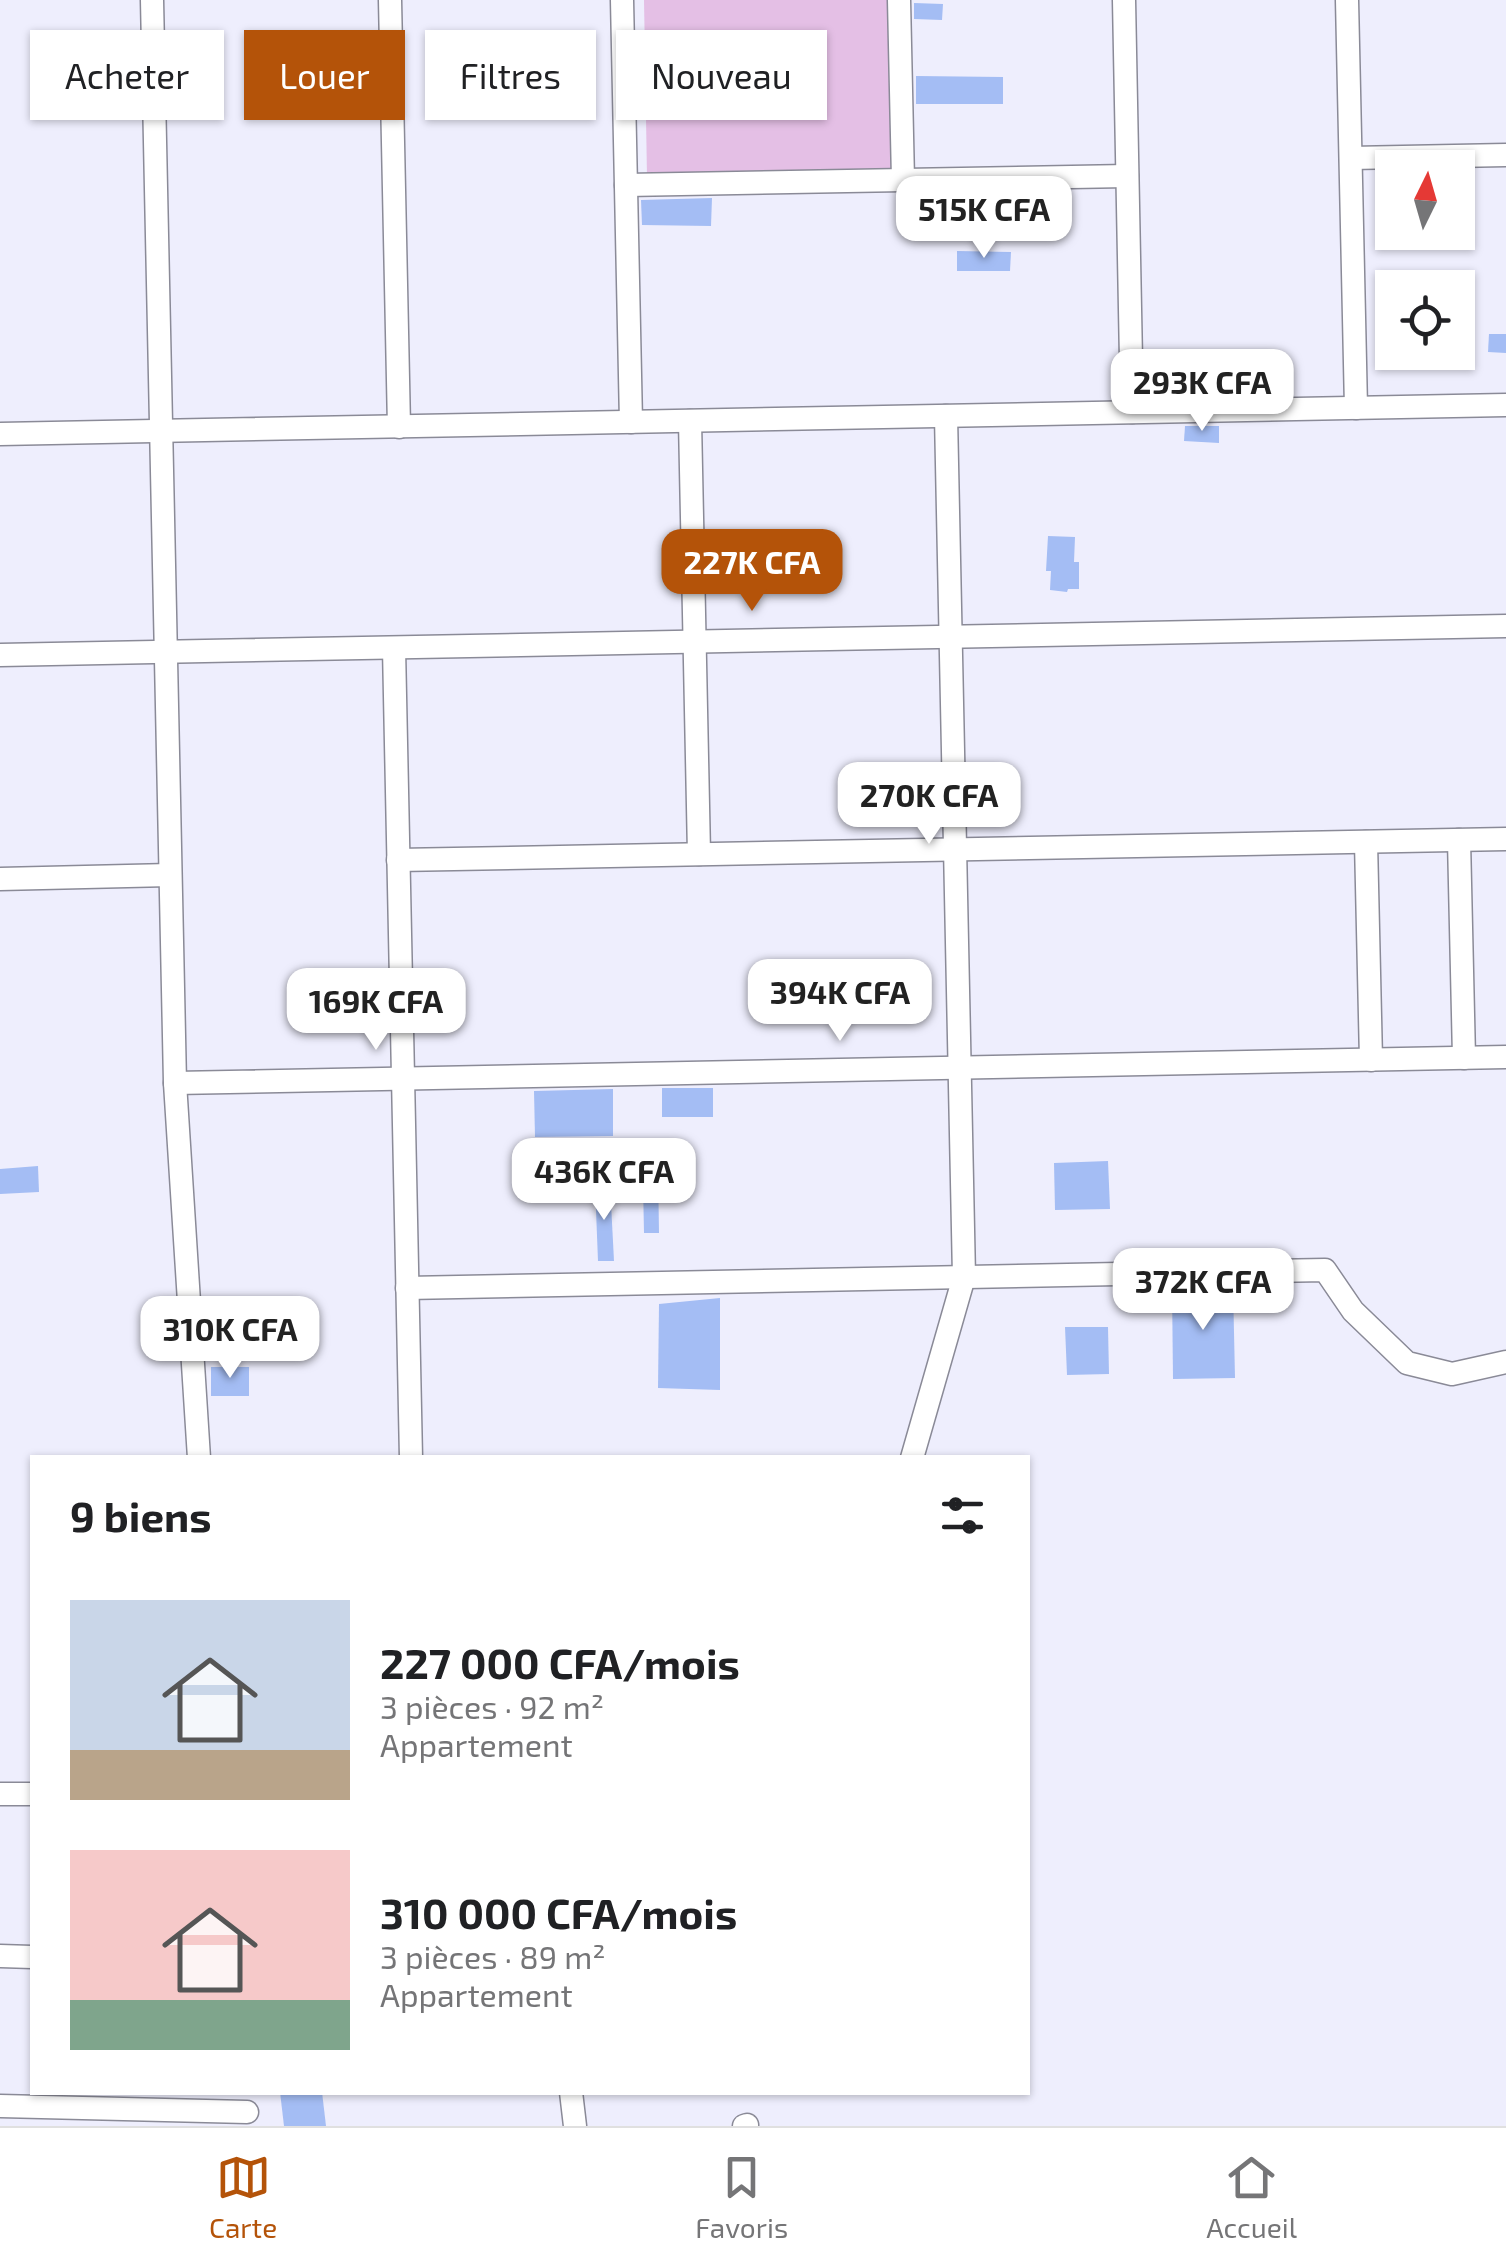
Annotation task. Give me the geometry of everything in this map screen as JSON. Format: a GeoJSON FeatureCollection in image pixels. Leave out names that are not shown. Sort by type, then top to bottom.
{"type":"FeatureCollection","features":[{"type":"Feature","properties":{"kind":"street"},"geometry":{"type":"LineString","coordinates":[[152,0],[174,1083],[199,1455]]}},
{"type":"Feature","properties":{"kind":"street"},"geometry":{"type":"LineString","coordinates":[[390,0],[399,426]]}},
{"type":"Feature","properties":{"kind":"street"},"geometry":{"type":"LineString","coordinates":[[622,0],[631,422]]}},
{"type":"Feature","properties":{"kind":"street"},"geometry":{"type":"LineString","coordinates":[[899,0],[902,180]]}},
{"type":"Feature","properties":{"kind":"street"},"geometry":{"type":"LineString","coordinates":[[1124,0],[1132,412]]}},
{"type":"Feature","properties":{"kind":"street"},"geometry":{"type":"LineString","coordinates":[[1347,0],[1356,408]]}},
{"type":"Feature","properties":{"kind":"street"},"geometry":{"type":"LineString","coordinates":[[1351,158],[1506,156]]}},
{"type":"Feature","properties":{"kind":"street"},"geometry":{"type":"LineString","coordinates":[[626,186],[1128,176]]}},
{"type":"Feature","properties":{"kind":"street"},"geometry":{"type":"LineString","coordinates":[[0,434],[1506,405]]}},
{"type":"Feature","properties":{"kind":"street"},"geometry":{"type":"LineString","coordinates":[[913,1455],[964,1277],[946,416]]}},
{"type":"Feature","properties":{"kind":"street"},"geometry":{"type":"LineString","coordinates":[[690,421],[699,854]]}},
{"type":"Feature","properties":{"kind":"street"},"geometry":{"type":"LineString","coordinates":[[0,655],[1506,626]]}},
{"type":"Feature","properties":{"kind":"street"},"geometry":{"type":"LineString","coordinates":[[394,648],[411,1455]]}},
{"type":"Feature","properties":{"kind":"street"},"geometry":{"type":"LineString","coordinates":[[398,860],[1506,839]]}},
{"type":"Feature","properties":{"kind":"street"},"geometry":{"type":"LineString","coordinates":[[1459,840],[1464,1058]]}},
{"type":"Feature","properties":{"kind":"street"},"geometry":{"type":"LineString","coordinates":[[1366,842],[1371,1060]]}},
{"type":"Feature","properties":{"kind":"street"},"geometry":{"type":"LineString","coordinates":[[0,879],[170,875]]}},
{"type":"Feature","properties":{"kind":"street"},"geometry":{"type":"LineString","coordinates":[[174,1083],[1506,1057]]}},
{"type":"Feature","properties":{"kind":"street"},"geometry":{"type":"LineString","coordinates":[[407,1288],[1325,1270],[1353,1311],[1407,1363],[1452,1374],[1506,1362]]}},
{"type":"Feature","properties":{"kind":"street"},"geometry":{"type":"LineString","coordinates":[[0,1794],[30,1794]]}},
{"type":"Feature","properties":{"kind":"street"},"geometry":{"type":"LineString","coordinates":[[0,1956],[30,1957]]}},
{"type":"Feature","properties":{"kind":"street"},"geometry":{"type":"LineString","coordinates":[[571,2095],[575,2126]]}},
{"type":"Feature","properties":{"kind":"street"},"geometry":{"type":"LineString","coordinates":[[0,2106],[247,2110]]}},
{"type":"Feature","properties":{"kind":"shaded area"},"geometry":{"type":"Polygon","coordinates":[[[644,0],[893,0],[895,173],[647,177],[646,120],[827,120],[827,30],[645,30],[644,0]]]}},
{"type":"Feature","properties":{"kind":"building"},"geometry":{"type":"Polygon","coordinates":[[[914,3],[943,4],[942,20],[914,19],[914,3]]]}},
{"type":"Feature","properties":{"kind":"building"},"geometry":{"type":"Polygon","coordinates":[[[916,76],[1003,77],[1003,104],[916,104],[916,76]]]}},
{"type":"Feature","properties":{"kind":"building"},"geometry":{"type":"Polygon","coordinates":[[[712,198],[711,226],[642,225],[641,200],[712,198]]]}},
{"type":"Feature","properties":{"kind":"building"},"geometry":{"type":"Polygon","coordinates":[[[957,251],[1011,252],[1010,271],[957,271],[957,251]]]}},
{"type":"Feature","properties":{"kind":"building"},"geometry":{"type":"Polygon","coordinates":[[[1489,334],[1506,334],[1506,353],[1488,352],[1489,334]]]}},
{"type":"Feature","properties":{"kind":"building"},"geometry":{"type":"Polygon","coordinates":[[[1185,426],[1219,426],[1219,443],[1184,441],[1185,426]]]}},
{"type":"Feature","properties":{"kind":"building"},"geometry":{"type":"Polygon","coordinates":[[[1048,536],[1075,537],[1079,589],[1050,590],[1051,571],[1046,571],[1048,536]]]}},
{"type":"Feature","properties":{"kind":"building"},"geometry":{"type":"Polygon","coordinates":[[[662,1088],[713,1088],[713,1117],[662,1117],[662,1088]]]}},
{"type":"Feature","properties":{"kind":"building"},"geometry":{"type":"Polygon","coordinates":[[[613,1089],[613,1136],[535,1137],[534,1091],[613,1089]]]}},
{"type":"Feature","properties":{"kind":"building"},"geometry":{"type":"Polygon","coordinates":[[[1108,1161],[1110,1209],[1055,1210],[1054,1163],[1108,1161]]]}},
{"type":"Feature","properties":{"kind":"building"},"geometry":{"type":"Polygon","coordinates":[[[38,1166],[39,1192],[0,1194],[0,1169],[38,1166]]]}},
{"type":"Feature","properties":{"kind":"building"},"geometry":{"type":"Polygon","coordinates":[[[611,1168],[658,1168],[659,1233],[644,1233],[643,1184],[610,1184],[611,1168]]]}},
{"type":"Feature","properties":{"kind":"building"},"geometry":{"type":"Polygon","coordinates":[[[610,1184],[614,1261],[598,1261],[595,1185],[610,1184]]]}},
{"type":"Feature","properties":{"kind":"building"},"geometry":{"type":"Polygon","coordinates":[[[1233,1287],[1235,1378],[1173,1379],[1172,1288],[1233,1287]]]}},
{"type":"Feature","properties":{"kind":"building"},"geometry":{"type":"Polygon","coordinates":[[[720,1298],[720,1390],[658,1388],[659,1304],[720,1298]]]}},
{"type":"Feature","properties":{"kind":"building"},"geometry":{"type":"Polygon","coordinates":[[[1065,1327],[1108,1327],[1109,1374],[1067,1375],[1065,1327]]]}},
{"type":"Feature","properties":{"kind":"building"},"geometry":{"type":"Polygon","coordinates":[[[211,1367],[249,1367],[249,1396],[211,1396],[211,1367]]]}},
{"type":"Feature","properties":{"kind":"building"},"geometry":{"type":"Polygon","coordinates":[[[280,2095],[322,2095],[326,2126],[284,2126],[280,2095]]]}}]}
